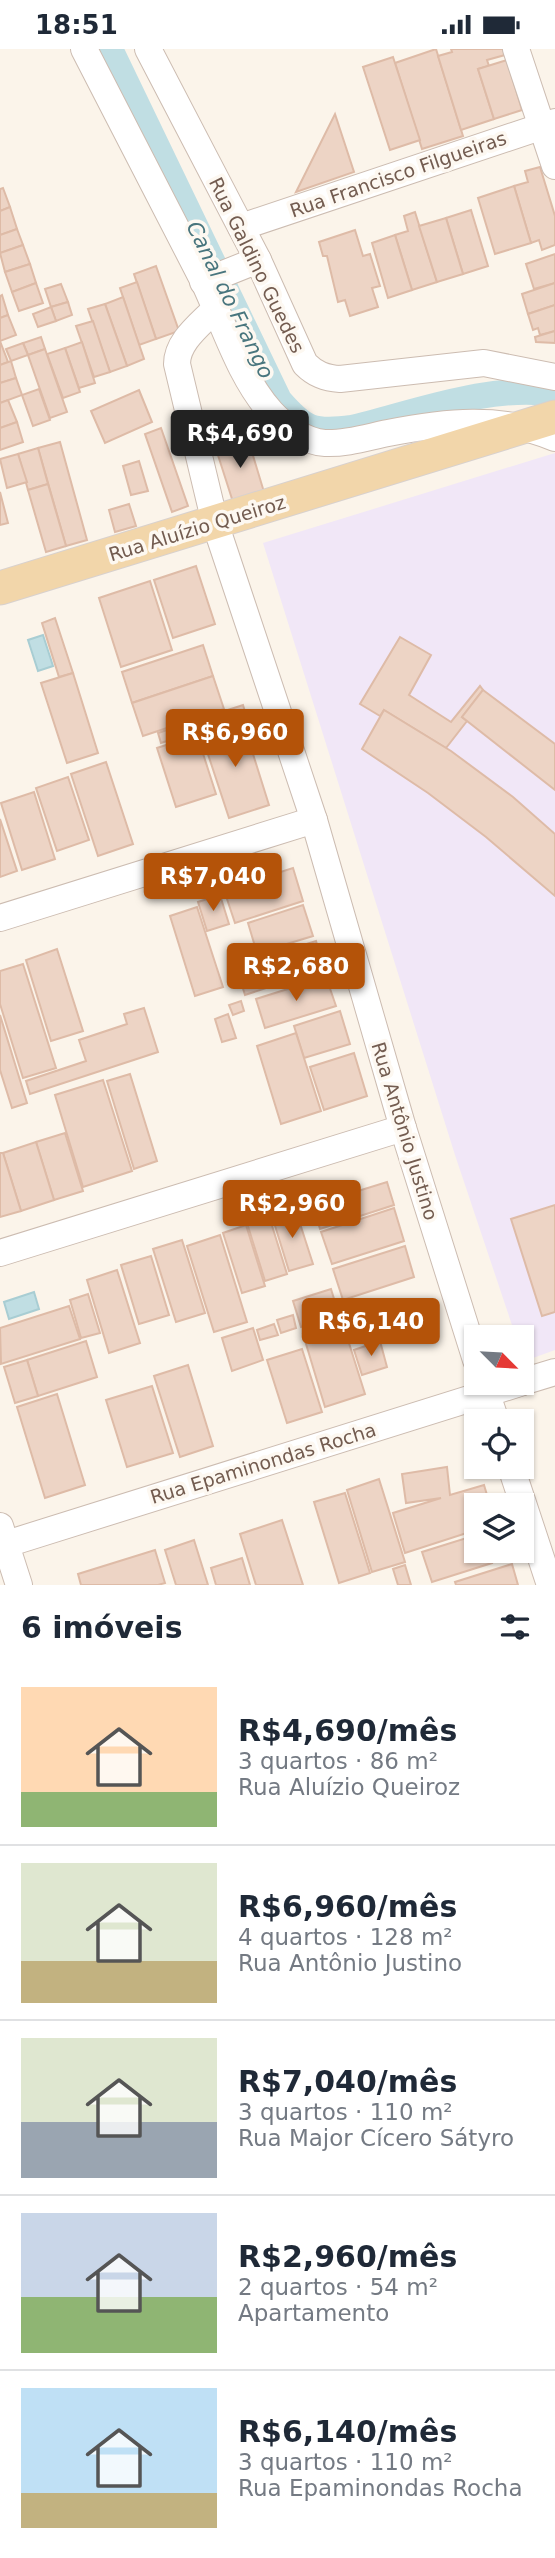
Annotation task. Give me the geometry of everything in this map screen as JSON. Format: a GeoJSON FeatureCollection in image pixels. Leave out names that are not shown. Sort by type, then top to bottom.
{"type":"FeatureCollection","features":[{"type":"Feature","properties":{"kind":"main road","name":"Rua Aluízio Queiroz"},"geometry":{"type":"LineString","coordinates":[[0,588],[555,417]]}},
{"type":"Feature","properties":{"kind":"street"},"geometry":{"type":"LineString","coordinates":[[84,49],[203,282],[247,377],[270,410],[285,425],[322,443],[475,422],[522,426],[555,438]]}},
{"type":"Feature","properties":{"kind":"street","name":"Rua Galdino Guedes"},"geometry":{"type":"LineString","coordinates":[[148,49],[258,260],[305,364],[314,373],[328,379],[340,379],[484,363],[555,377]]}},
{"type":"Feature","properties":{"kind":"street"},"geometry":{"type":"LineString","coordinates":[[516,49],[548,124],[555,166]]}},
{"type":"Feature","properties":{"kind":"street","name":"Rua Francisco Filgueiras"},"geometry":{"type":"LineString","coordinates":[[241,227],[548,124]]}},
{"type":"Feature","properties":{"kind":"street"},"geometry":{"type":"LineString","coordinates":[[203,282],[258,260]]}},
{"type":"Feature","properties":{"kind":"street","name":"Rua Antônio Justino"},"geometry":{"type":"LineString","coordinates":[[215,309],[184,342],[177,355],[215,523],[314,820],[403,1128],[465,1325]]}},
{"type":"Feature","properties":{"kind":"street"},"geometry":{"type":"LineString","coordinates":[[0,918],[314,820]]}},
{"type":"Feature","properties":{"kind":"street"},"geometry":{"type":"LineString","coordinates":[[0,1253],[403,1128]]}},
{"type":"Feature","properties":{"kind":"street","name":"Rua Epaminondas Rocha"},"geometry":{"type":"LineString","coordinates":[[534,1378],[555,1372]]}},
{"type":"Feature","properties":{"kind":"street","name":"Rua Epaminondas Rocha"},"geometry":{"type":"LineString","coordinates":[[2,1538],[464,1395]]}},
{"type":"Feature","properties":{"kind":"street"},"geometry":{"type":"LineString","coordinates":[[515,1479],[550,1585]]}},
{"type":"Feature","properties":{"kind":"street"},"geometry":{"type":"LineString","coordinates":[[2,1538],[19,1585]]}},
{"type":"Feature","properties":{"kind":"shaded area"},"geometry":{"type":"Polygon","coordinates":[[[555,453],[555,1350],[534,1358],[534,1325],[512,1325],[455,1155],[263,543],[555,453]]]}},
{"type":"Feature","properties":{"kind":"water"},"geometry":{"type":"Polygon","coordinates":[[[43,635],[53,666],[38,671],[28,640],[43,635]]]}},
{"type":"Feature","properties":{"kind":"water"},"geometry":{"type":"Polygon","coordinates":[[[34,1292],[39,1309],[9,1319],[4,1302],[34,1292]]]}},
{"type":"Feature","properties":{"kind":"building"},"geometry":{"type":"Polygon","coordinates":[[[436,49],[463,136],[422,149],[395,63],[436,49]]]}},
{"type":"Feature","properties":{"kind":"building"},"geometry":{"type":"Polygon","coordinates":[[[451,49],[503,49],[505,55],[487,60],[489,66],[478,69],[494,119],[461,130],[438,56],[452,52],[451,49]]]}},
{"type":"Feature","properties":{"kind":"building"},"geometry":{"type":"Polygon","coordinates":[[[393,57],[420,140],[390,150],[363,67],[393,57]]]}},
{"type":"Feature","properties":{"kind":"building"},"geometry":{"type":"Polygon","coordinates":[[[507,60],[522,110],[494,119],[478,69],[507,60]]]}},
{"type":"Feature","properties":{"kind":"building"},"geometry":{"type":"Polygon","coordinates":[[[335,114],[354,172],[296,192],[335,114]]]}},
{"type":"Feature","properties":{"kind":"building"},"geometry":{"type":"Polygon","coordinates":[[[540,167],[555,216],[555,245],[542,250],[539,240],[531,243],[514,186],[528,182],[525,171],[540,167]]]}},
{"type":"Feature","properties":{"kind":"building"},"geometry":{"type":"Polygon","coordinates":[[[514,186],[531,243],[495,254],[478,198],[514,186]]]}},
{"type":"Feature","properties":{"kind":"building"},"geometry":{"type":"Polygon","coordinates":[[[3,188],[10,207],[0,211],[0,189],[3,188]]]}},
{"type":"Feature","properties":{"kind":"building"},"geometry":{"type":"Polygon","coordinates":[[[10,207],[17,229],[0,235],[0,211],[10,207]]]}},
{"type":"Feature","properties":{"kind":"building"},"geometry":{"type":"Polygon","coordinates":[[[471,210],[488,266],[463,274],[446,218],[471,210]]]}},
{"type":"Feature","properties":{"kind":"building"},"geometry":{"type":"Polygon","coordinates":[[[415,212],[437,282],[412,290],[395,235],[408,231],[404,216],[415,212]]]}},
{"type":"Feature","properties":{"kind":"building"},"geometry":{"type":"Polygon","coordinates":[[[446,218],[463,274],[437,282],[419,226],[446,218]]]}},
{"type":"Feature","properties":{"kind":"building"},"geometry":{"type":"Polygon","coordinates":[[[17,229],[23,245],[0,253],[0,235],[17,229]]]}},
{"type":"Feature","properties":{"kind":"building"},"geometry":{"type":"Polygon","coordinates":[[[355,230],[363,256],[370,254],[380,286],[372,288],[378,307],[350,316],[345,300],[338,302],[327,256],[323,256],[319,242],[355,230]]]}},
{"type":"Feature","properties":{"kind":"building"},"geometry":{"type":"Polygon","coordinates":[[[395,235],[412,290],[388,298],[372,243],[395,235]]]}},
{"type":"Feature","properties":{"kind":"building"},"geometry":{"type":"Polygon","coordinates":[[[23,245],[30,264],[5,272],[0,253],[23,245]]]}},
{"type":"Feature","properties":{"kind":"building"},"geometry":{"type":"Polygon","coordinates":[[[555,254],[555,283],[534,289],[526,264],[555,254]]]}},
{"type":"Feature","properties":{"kind":"building"},"geometry":{"type":"Polygon","coordinates":[[[30,264],[36,283],[12,292],[5,272],[30,264]]]}},
{"type":"Feature","properties":{"kind":"building"},"geometry":{"type":"Polygon","coordinates":[[[156,266],[179,331],[156,339],[134,274],[156,266]]]}},
{"type":"Feature","properties":{"kind":"building"},"geometry":{"type":"Polygon","coordinates":[[[137,282],[156,339],[139,345],[120,288],[137,282]]]}},
{"type":"Feature","properties":{"kind":"building"},"geometry":{"type":"Polygon","coordinates":[[[36,283],[43,303],[19,311],[12,292],[36,283]]]}},
{"type":"Feature","properties":{"kind":"building"},"geometry":{"type":"Polygon","coordinates":[[[555,283],[555,305],[528,314],[522,294],[555,283]]]}},
{"type":"Feature","properties":{"kind":"building"},"geometry":{"type":"Polygon","coordinates":[[[61,284],[68,302],[51,307],[45,289],[61,284]]]}},
{"type":"Feature","properties":{"kind":"building"},"geometry":{"type":"Polygon","coordinates":[[[2,295],[8,315],[0,318],[0,296],[2,295]]]}},
{"type":"Feature","properties":{"kind":"building"},"geometry":{"type":"Polygon","coordinates":[[[123,297],[144,359],[127,366],[105,304],[123,297]]]}},
{"type":"Feature","properties":{"kind":"building"},"geometry":{"type":"Polygon","coordinates":[[[68,302],[72,315],[56,321],[51,307],[68,302]]]}},
{"type":"Feature","properties":{"kind":"building"},"geometry":{"type":"Polygon","coordinates":[[[105,304],[127,366],[110,372],[88,309],[105,304]]]}},
{"type":"Feature","properties":{"kind":"building"},"geometry":{"type":"Polygon","coordinates":[[[555,305],[555,331],[540,335],[538,328],[533,330],[528,314],[555,305]]]}},
{"type":"Feature","properties":{"kind":"building"},"geometry":{"type":"Polygon","coordinates":[[[51,307],[56,321],[38,327],[33,314],[51,307]]]}},
{"type":"Feature","properties":{"kind":"building"},"geometry":{"type":"Polygon","coordinates":[[[8,315],[16,335],[0,341],[0,318],[8,315]]]}},
{"type":"Feature","properties":{"kind":"building"},"geometry":{"type":"Polygon","coordinates":[[[93,321],[110,372],[94,377],[76,326],[93,321]]]}},
{"type":"Feature","properties":{"kind":"building"},"geometry":{"type":"Polygon","coordinates":[[[555,331],[555,343],[536,342],[535,337],[555,331]]]}},
{"type":"Feature","properties":{"kind":"building"},"geometry":{"type":"Polygon","coordinates":[[[41,337],[45,349],[28,355],[23,343],[41,337]]]}},
{"type":"Feature","properties":{"kind":"building"},"geometry":{"type":"Polygon","coordinates":[[[0,341],[8,362],[0,365],[0,341]]]}},
{"type":"Feature","properties":{"kind":"building"},"geometry":{"type":"Polygon","coordinates":[[[82,342],[95,383],[79,388],[65,348],[82,342]]]}},
{"type":"Feature","properties":{"kind":"building"},"geometry":{"type":"Polygon","coordinates":[[[23,343],[28,355],[11,361],[6,349],[23,343]]]}},
{"type":"Feature","properties":{"kind":"building"},"geometry":{"type":"Polygon","coordinates":[[[65,348],[80,392],[63,398],[47,354],[65,348]]]}},
{"type":"Feature","properties":{"kind":"building"},"geometry":{"type":"Polygon","coordinates":[[[45,349],[67,412],[50,418],[28,355],[45,349]]]}},
{"type":"Feature","properties":{"kind":"building"},"geometry":{"type":"Polygon","coordinates":[[[11,361],[16,378],[0,383],[0,365],[11,361]]]}},
{"type":"Feature","properties":{"kind":"building"},"geometry":{"type":"Polygon","coordinates":[[[16,378],[22,395],[0,403],[0,383],[16,378]]]}},
{"type":"Feature","properties":{"kind":"building"},"geometry":{"type":"Polygon","coordinates":[[[39,389],[50,420],[33,426],[22,395],[39,389]]]}},
{"type":"Feature","properties":{"kind":"building"},"geometry":{"type":"Polygon","coordinates":[[[139,390],[152,422],[105,443],[91,411],[139,390]]]}},
{"type":"Feature","properties":{"kind":"building"},"geometry":{"type":"Polygon","coordinates":[[[8,400],[17,422],[0,428],[0,403],[8,400]]]}},
{"type":"Feature","properties":{"kind":"building"},"geometry":{"type":"Polygon","coordinates":[[[17,422],[23,442],[0,450],[0,428],[17,422]]]}},
{"type":"Feature","properties":{"kind":"building"},"geometry":{"type":"Polygon","coordinates":[[[161,428],[188,506],[172,512],[145,434],[161,428]]]}},
{"type":"Feature","properties":{"kind":"building"},"geometry":{"type":"Polygon","coordinates":[[[248,439],[264,492],[233,502],[216,449],[248,439]]]}},
{"type":"Feature","properties":{"kind":"building"},"geometry":{"type":"Polygon","coordinates":[[[60,442],[87,540],[66,546],[38,448],[60,442]]]}},
{"type":"Feature","properties":{"kind":"building"},"geometry":{"type":"Polygon","coordinates":[[[38,448],[48,484],[28,490],[18,454],[38,448]]]}},
{"type":"Feature","properties":{"kind":"building"},"geometry":{"type":"Polygon","coordinates":[[[18,454],[27,482],[7,488],[0,459],[18,454]]]}},
{"type":"Feature","properties":{"kind":"building"},"geometry":{"type":"Polygon","coordinates":[[[139,461],[148,491],[131,495],[123,466],[139,461]]]}},
{"type":"Feature","properties":{"kind":"building"},"geometry":{"type":"Polygon","coordinates":[[[48,484],[66,546],[46,552],[28,490],[48,484]]]}},
{"type":"Feature","properties":{"kind":"building"},"geometry":{"type":"Polygon","coordinates":[[[0,492],[8,523],[0,525],[0,492]]]}},
{"type":"Feature","properties":{"kind":"building"},"geometry":{"type":"Polygon","coordinates":[[[129,504],[136,526],[115,532],[109,510],[129,504]]]}},
{"type":"Feature","properties":{"kind":"building"},"geometry":{"type":"Polygon","coordinates":[[[196,566],[215,624],[173,638],[154,580],[196,566]]]}},
{"type":"Feature","properties":{"kind":"building"},"geometry":{"type":"Polygon","coordinates":[[[150,581],[172,650],[121,667],[99,598],[150,581]]]}},
{"type":"Feature","properties":{"kind":"building"},"geometry":{"type":"Polygon","coordinates":[[[55,618],[73,673],[59,677],[42,623],[55,618]]]}},
{"type":"Feature","properties":{"kind":"building"},"geometry":{"type":"Polygon","coordinates":[[[400,637],[431,655],[409,695],[451,722],[480,686],[483,690],[462,717],[467,721],[446,748],[384,710],[380,716],[360,704],[400,637]]]}},
{"type":"Feature","properties":{"kind":"building"},"geometry":{"type":"Polygon","coordinates":[[[203,645],[213,676],[132,703],[122,672],[203,645]]]}},
{"type":"Feature","properties":{"kind":"building"},"geometry":{"type":"Polygon","coordinates":[[[73,673],[98,753],[67,763],[41,683],[73,673]]]}},
{"type":"Feature","properties":{"kind":"building"},"geometry":{"type":"Polygon","coordinates":[[[213,676],[224,709],[143,736],[132,703],[213,676]]]}},
{"type":"Feature","properties":{"kind":"building"},"geometry":{"type":"Polygon","coordinates":[[[483,690],[555,744],[555,790],[462,717],[483,690]]]}},
{"type":"Feature","properties":{"kind":"building"},"geometry":{"type":"Polygon","coordinates":[[[243,705],[246,715],[200,730],[197,720],[243,705]]]}},
{"type":"Feature","properties":{"kind":"building"},"geometry":{"type":"Polygon","coordinates":[[[384,710],[451,751],[513,797],[555,834],[555,896],[486,837],[428,793],[362,749],[384,710]]]}},
{"type":"Feature","properties":{"kind":"building"},"geometry":{"type":"Polygon","coordinates":[[[242,719],[269,805],[229,818],[201,733],[242,719]]]}},
{"type":"Feature","properties":{"kind":"building"},"geometry":{"type":"Polygon","coordinates":[[[197,720],[200,730],[161,743],[158,733],[197,720]]]}},
{"type":"Feature","properties":{"kind":"building"},"geometry":{"type":"Polygon","coordinates":[[[197,735],[216,794],[176,807],[157,748],[197,735]]]}},
{"type":"Feature","properties":{"kind":"building"},"geometry":{"type":"Polygon","coordinates":[[[106,762],[133,844],[98,856],[71,774],[106,762]]]}},
{"type":"Feature","properties":{"kind":"building"},"geometry":{"type":"Polygon","coordinates":[[[68,777],[89,840],[57,851],[36,788],[68,777]]]}},
{"type":"Feature","properties":{"kind":"building"},"geometry":{"type":"Polygon","coordinates":[[[34,792],[55,859],[22,870],[1,803],[34,792]]]}},
{"type":"Feature","properties":{"kind":"building"},"geometry":{"type":"Polygon","coordinates":[[[0,819],[17,871],[0,877],[0,819]]]}},
{"type":"Feature","properties":{"kind":"building"},"geometry":{"type":"Polygon","coordinates":[[[293,868],[303,901],[235,923],[224,890],[293,868]]]}},
{"type":"Feature","properties":{"kind":"building"},"geometry":{"type":"Polygon","coordinates":[[[220,895],[229,924],[207,931],[198,902],[220,895]]]}},
{"type":"Feature","properties":{"kind":"building"},"geometry":{"type":"Polygon","coordinates":[[[303,905],[313,936],[257,953],[248,923],[303,905]]]}},
{"type":"Feature","properties":{"kind":"building"},"geometry":{"type":"Polygon","coordinates":[[[197,907],[223,987],[195,996],[170,916],[197,907]]]}},
{"type":"Feature","properties":{"kind":"building"},"geometry":{"type":"Polygon","coordinates":[[[316,941],[324,969],[245,995],[236,966],[316,941]]]}},
{"type":"Feature","properties":{"kind":"building"},"geometry":{"type":"Polygon","coordinates":[[[57,949],[83,1031],[51,1041],[26,960],[57,949]]]}},
{"type":"Feature","properties":{"kind":"building"},"geometry":{"type":"Polygon","coordinates":[[[23,964],[56,1068],[23,1078],[0,1004],[0,971],[23,964]]]}},
{"type":"Feature","properties":{"kind":"building"},"geometry":{"type":"Polygon","coordinates":[[[326,977],[336,1006],[265,1028],[256,999],[326,977]]]}},
{"type":"Feature","properties":{"kind":"building"},"geometry":{"type":"Polygon","coordinates":[[[241,1001],[244,1011],[233,1015],[229,1005],[241,1001]]]}},
{"type":"Feature","properties":{"kind":"building"},"geometry":{"type":"Polygon","coordinates":[[[144,1008],[158,1052],[30,1094],[26,1081],[86,1061],[79,1040],[127,1024],[124,1014],[144,1008]]]}},
{"type":"Feature","properties":{"kind":"building"},"geometry":{"type":"Polygon","coordinates":[[[340,1011],[350,1044],[304,1058],[294,1026],[340,1011]]]}},
{"type":"Feature","properties":{"kind":"building"},"geometry":{"type":"Polygon","coordinates":[[[228,1014],[236,1038],[222,1042],[215,1019],[228,1014]]]}},
{"type":"Feature","properties":{"kind":"building"},"geometry":{"type":"Polygon","coordinates":[[[0,1015],[27,1103],[12,1108],[0,1070],[0,1015]]]}},
{"type":"Feature","properties":{"kind":"building"},"geometry":{"type":"Polygon","coordinates":[[[296,1033],[321,1111],[281,1124],[257,1046],[296,1033]]]}},
{"type":"Feature","properties":{"kind":"building"},"geometry":{"type":"Polygon","coordinates":[[[354,1053],[367,1096],[324,1110],[310,1067],[354,1053]]]}},
{"type":"Feature","properties":{"kind":"building"},"geometry":{"type":"Polygon","coordinates":[[[130,1074],[157,1161],[134,1169],[107,1081],[130,1074]]]}},
{"type":"Feature","properties":{"kind":"building"},"geometry":{"type":"Polygon","coordinates":[[[103,1080],[132,1171],[83,1187],[55,1095],[103,1080]]]}},
{"type":"Feature","properties":{"kind":"building"},"geometry":{"type":"Polygon","coordinates":[[[65,1133],[83,1191],[54,1200],[36,1142],[65,1133]]]}},
{"type":"Feature","properties":{"kind":"building"},"geometry":{"type":"Polygon","coordinates":[[[36,1142],[54,1200],[21,1211],[3,1153],[36,1142]]]}},
{"type":"Feature","properties":{"kind":"building"},"geometry":{"type":"Polygon","coordinates":[[[0,1153],[3,1153],[21,1211],[0,1217],[0,1153]]]}},
{"type":"Feature","properties":{"kind":"building"},"geometry":{"type":"Polygon","coordinates":[[[387,1182],[394,1205],[320,1229],[313,1205],[387,1182]]]}},
{"type":"Feature","properties":{"kind":"building"},"geometry":{"type":"Polygon","coordinates":[[[555,1205],[555,1312],[542,1316],[511,1219],[555,1205]]]}},
{"type":"Feature","properties":{"kind":"building"},"geometry":{"type":"Polygon","coordinates":[[[295,1208],[313,1264],[289,1271],[272,1216],[295,1208]]]}},
{"type":"Feature","properties":{"kind":"building"},"geometry":{"type":"Polygon","coordinates":[[[394,1208],[404,1241],[332,1264],[321,1232],[394,1208]]]}},
{"type":"Feature","properties":{"kind":"building"},"geometry":{"type":"Polygon","coordinates":[[[269,1216],[287,1274],[265,1281],[247,1223],[269,1216]]]}},
{"type":"Feature","properties":{"kind":"building"},"geometry":{"type":"Polygon","coordinates":[[[246,1225],[265,1286],[242,1293],[223,1233],[246,1225]]]}},
{"type":"Feature","properties":{"kind":"building"},"geometry":{"type":"Polygon","coordinates":[[[220,1235],[247,1322],[214,1332],[187,1246],[220,1235]]]}},
{"type":"Feature","properties":{"kind":"building"},"geometry":{"type":"Polygon","coordinates":[[[182,1240],[205,1313],[176,1322],[153,1249],[182,1240]]]}},
{"type":"Feature","properties":{"kind":"building"},"geometry":{"type":"Polygon","coordinates":[[[405,1246],[414,1277],[343,1300],[333,1269],[405,1246]]]}},
{"type":"Feature","properties":{"kind":"building"},"geometry":{"type":"Polygon","coordinates":[[[151,1256],[169,1315],[139,1324],[121,1265],[151,1256]]]}},
{"type":"Feature","properties":{"kind":"building"},"geometry":{"type":"Polygon","coordinates":[[[117,1270],[140,1343],[109,1353],[87,1280],[117,1270]]]}},
{"type":"Feature","properties":{"kind":"building"},"geometry":{"type":"Polygon","coordinates":[[[331,1289],[339,1315],[301,1327],[293,1301],[331,1289]]]}},
{"type":"Feature","properties":{"kind":"building"},"geometry":{"type":"Polygon","coordinates":[[[88,1294],[100,1333],[81,1338],[70,1300],[88,1294]]]}},
{"type":"Feature","properties":{"kind":"building"},"geometry":{"type":"Polygon","coordinates":[[[69,1306],[80,1339],[1,1364],[0,1328],[69,1306]]]}},
{"type":"Feature","properties":{"kind":"building"},"geometry":{"type":"Polygon","coordinates":[[[293,1315],[296,1328],[281,1333],[277,1320],[293,1315]]]}},
{"type":"Feature","properties":{"kind":"building"},"geometry":{"type":"Polygon","coordinates":[[[342,1321],[365,1394],[325,1407],[303,1334],[342,1321]]]}},
{"type":"Feature","properties":{"kind":"building"},"geometry":{"type":"Polygon","coordinates":[[[274,1324],[278,1335],[260,1340],[257,1330],[274,1324]]]}},
{"type":"Feature","properties":{"kind":"building"},"geometry":{"type":"Polygon","coordinates":[[[253,1328],[263,1360],[232,1371],[222,1338],[253,1328]]]}},
{"type":"Feature","properties":{"kind":"building"},"geometry":{"type":"Polygon","coordinates":[[[86,1341],[97,1377],[38,1396],[27,1360],[86,1341]]]}},
{"type":"Feature","properties":{"kind":"building"},"geometry":{"type":"Polygon","coordinates":[[[380,1341],[387,1367],[362,1375],[354,1350],[380,1341]]]}},
{"type":"Feature","properties":{"kind":"building"},"geometry":{"type":"Polygon","coordinates":[[[302,1349],[322,1412],[287,1423],[267,1360],[302,1349]]]}},
{"type":"Feature","properties":{"kind":"building"},"geometry":{"type":"Polygon","coordinates":[[[27,1360],[38,1396],[15,1403],[4,1367],[27,1360]]]}},
{"type":"Feature","properties":{"kind":"building"},"geometry":{"type":"Polygon","coordinates":[[[188,1365],[213,1446],[180,1457],[154,1376],[188,1365]]]}},
{"type":"Feature","properties":{"kind":"building"},"geometry":{"type":"Polygon","coordinates":[[[152,1386],[173,1453],[127,1467],[106,1400],[152,1386]]]}},
{"type":"Feature","properties":{"kind":"building"},"geometry":{"type":"Polygon","coordinates":[[[57,1394],[85,1485],[45,1498],[17,1407],[57,1394]]]}},
{"type":"Feature","properties":{"kind":"building"},"geometry":{"type":"Polygon","coordinates":[[[447,1467],[450,1495],[484,1485],[486,1493],[464,1493],[464,1534],[405,1553],[393,1513],[441,1498],[406,1503],[402,1474],[447,1467]]]}},
{"type":"Feature","properties":{"kind":"building"},"geometry":{"type":"Polygon","coordinates":[[[379,1479],[405,1562],[372,1572],[347,1490],[379,1479]]]}},
{"type":"Feature","properties":{"kind":"building"},"geometry":{"type":"Polygon","coordinates":[[[345,1493],[370,1573],[339,1583],[314,1502],[345,1493]]]}},
{"type":"Feature","properties":{"kind":"building"},"geometry":{"type":"Polygon","coordinates":[[[282,1520],[303,1585],[256,1585],[240,1534],[282,1520]]]}},
{"type":"Feature","properties":{"kind":"building"},"geometry":{"type":"Polygon","coordinates":[[[464,1539],[464,1563],[492,1563],[432,1582],[422,1552],[464,1539]]]}},
{"type":"Feature","properties":{"kind":"building"},"geometry":{"type":"Polygon","coordinates":[[[194,1540],[208,1585],[176,1585],[165,1550],[194,1540]]]}},
{"type":"Feature","properties":{"kind":"building"},"geometry":{"type":"Polygon","coordinates":[[[155,1550],[165,1583],[81,1585],[78,1574],[155,1550]]]}},
{"type":"Feature","properties":{"kind":"building"},"geometry":{"type":"Polygon","coordinates":[[[242,1558],[250,1585],[216,1585],[211,1568],[242,1558]]]}},
{"type":"Feature","properties":{"kind":"building"},"geometry":{"type":"Polygon","coordinates":[[[512,1564],[518,1585],[456,1585],[455,1582],[512,1564]]]}},
{"type":"Feature","properties":{"kind":"building"},"geometry":{"type":"Polygon","coordinates":[[[405,1565],[411,1585],[398,1585],[393,1569],[405,1565]]]}},
{"type":"Feature","properties":{"kind":"waterway","name":"Canal do Frango"},"geometry":{"type":"LineString","coordinates":[[110,49],[279,400],[296,418],[319,429],[352,428],[480,396],[531,392],[555,394]]}}]}
